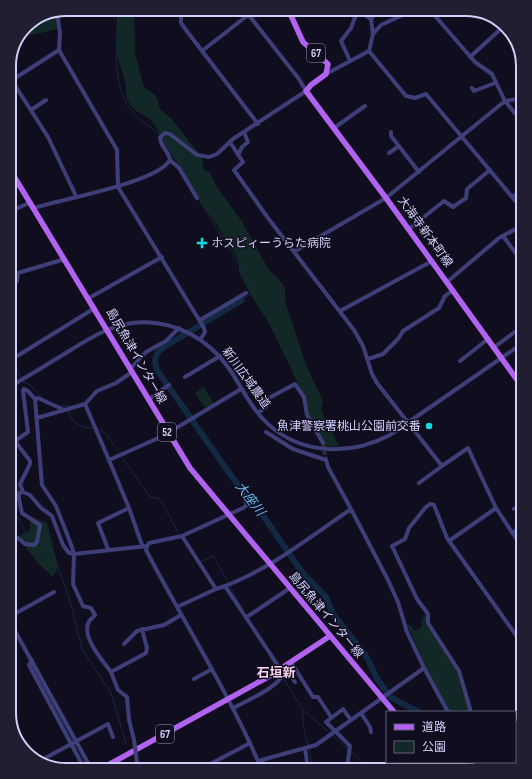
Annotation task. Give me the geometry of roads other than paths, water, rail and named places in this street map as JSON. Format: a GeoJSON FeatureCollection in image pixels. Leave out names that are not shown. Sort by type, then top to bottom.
{"type":"FeatureCollection","features":[{"type":"Feature","properties":{"kind":"main road","name":"67"},"geometry":{"type":"LineString","coordinates":[[291,16],[303,42],[327,61],[328,68],[326,74],[310,85],[306,91]]}},
{"type":"Feature","properties":{"kind":"main road","name":"大海寺新本町線"},"geometry":{"type":"LineString","coordinates":[[306,91],[409,229],[516,378]]}},
{"type":"Feature","properties":{"kind":"main road","name":"島尻魚津インター線"},"geometry":{"type":"LineString","coordinates":[[16,179],[95,308],[168,433],[200,482],[393,711]]}},
{"type":"Feature","properties":{"kind":"main road","name":"67"},"geometry":{"type":"LineString","coordinates":[[112,763],[283,668],[330,636]]}},
{"type":"Feature","properties":{"kind":"street"},"geometry":{"type":"LineString","coordinates":[[181,16],[181,23],[258,124]]}},
{"type":"Feature","properties":{"kind":"street"},"geometry":{"type":"LineString","coordinates":[[202,51],[247,16]]}},
{"type":"Feature","properties":{"kind":"street"},"geometry":{"type":"LineString","coordinates":[[197,198],[179,168],[170,160],[170,157],[160,144],[160,137],[165,133],[170,134],[197,155],[209,157],[217,154],[244,132],[306,91],[299,79],[249,16]]}},
{"type":"Feature","properties":{"kind":"street"},"geometry":{"type":"LineString","coordinates":[[350,61],[341,41],[351,28],[355,16]]}},
{"type":"Feature","properties":{"kind":"street"},"geometry":{"type":"LineString","coordinates":[[367,16],[371,19]]}},
{"type":"Feature","properties":{"kind":"street"},"geometry":{"type":"LineString","coordinates":[[326,74],[369,51],[373,34],[371,19],[373,16]]}},
{"type":"Feature","properties":{"kind":"street"},"geometry":{"type":"LineString","coordinates":[[373,34],[381,25],[401,16]]}},
{"type":"Feature","properties":{"kind":"street"},"geometry":{"type":"LineString","coordinates":[[435,16],[479,67],[492,74],[495,83],[505,101],[516,114]]}},
{"type":"Feature","properties":{"kind":"street"},"geometry":{"type":"LineString","coordinates":[[58,17],[60,33],[59,50],[117,150],[118,187],[204,328],[205,332],[200,340]]}},
{"type":"Feature","properties":{"kind":"street"},"geometry":{"type":"LineString","coordinates":[[470,57],[500,29]]}},
{"type":"Feature","properties":{"kind":"street"},"geometry":{"type":"LineString","coordinates":[[16,75],[59,50]]}},
{"type":"Feature","properties":{"kind":"street"},"geometry":{"type":"LineString","coordinates":[[369,51],[406,96],[414,98],[426,94],[516,202]]}},
{"type":"Feature","properties":{"kind":"street"},"geometry":{"type":"LineString","coordinates":[[472,88],[474,91],[495,83]]}},
{"type":"Feature","properties":{"kind":"street"},"geometry":{"type":"LineString","coordinates":[[16,88],[48,138],[76,196]]}},
{"type":"Feature","properties":{"kind":"street"},"geometry":{"type":"LineString","coordinates":[[294,251],[386,198],[420,172],[505,101],[516,99]]}},
{"type":"Feature","properties":{"kind":"street"},"geometry":{"type":"LineString","coordinates":[[31,110],[46,100]]}},
{"type":"Feature","properties":{"kind":"street"},"geometry":{"type":"LineString","coordinates":[[334,128],[365,106]]}},
{"type":"Feature","properties":{"kind":"street"},"geometry":{"type":"LineString","coordinates":[[238,155],[242,147],[248,142],[244,132]]}},
{"type":"Feature","properties":{"kind":"street"},"geometry":{"type":"LineString","coordinates":[[391,132],[391,136],[420,172]]}},
{"type":"Feature","properties":{"kind":"street"},"geometry":{"type":"LineString","coordinates":[[230,142],[243,162],[234,170],[268,218],[354,330],[368,359],[374,378],[442,466]]}},
{"type":"Feature","properties":{"kind":"street"},"geometry":{"type":"LineString","coordinates":[[389,153],[399,146]]}},
{"type":"Feature","properties":{"kind":"street"},"geometry":{"type":"LineString","coordinates":[[16,210],[32,205],[118,187],[164,168],[170,160]]}},
{"type":"Feature","properties":{"kind":"street"},"geometry":{"type":"LineString","coordinates":[[409,229],[444,201],[452,206],[466,198],[467,189],[490,170]]}},
{"type":"Feature","properties":{"kind":"street"},"geometry":{"type":"LineString","coordinates":[[512,197],[516,194]]}},
{"type":"Feature","properties":{"kind":"street"},"geometry":{"type":"LineString","coordinates":[[447,282],[503,236],[516,229]]}},
{"type":"Feature","properties":{"kind":"street"},"geometry":{"type":"LineString","coordinates":[[503,236],[516,254]]}},
{"type":"Feature","properties":{"kind":"street"},"geometry":{"type":"LineString","coordinates":[[89,298],[162,257]]}},
{"type":"Feature","properties":{"kind":"street"},"geometry":{"type":"LineString","coordinates":[[16,282],[18,281],[18,273],[65,259]]}},
{"type":"Feature","properties":{"kind":"street"},"geometry":{"type":"LineString","coordinates":[[340,311],[432,261]]}},
{"type":"Feature","properties":{"kind":"street"},"geometry":{"type":"LineString","coordinates":[[368,359],[383,354],[398,339],[403,331],[439,308],[444,296],[453,290]]}},
{"type":"Feature","properties":{"kind":"street"},"geometry":{"type":"LineString","coordinates":[[200,321],[246,293]]}},
{"type":"Feature","properties":{"kind":"street"},"geometry":{"type":"LineString","coordinates":[[16,357],[95,308]]}},
{"type":"Feature","properties":{"kind":"street","name":"新川広域農道"},"geometry":{"type":"LineString","coordinates":[[16,383],[107,329],[132,323],[160,323],[184,330],[200,340],[220,356],[258,413],[271,426],[290,438],[310,447],[325,450],[344,450],[373,444],[408,423],[516,348]]}},
{"type":"Feature","properties":{"kind":"street"},"geometry":{"type":"LineString","coordinates":[[37,418],[62,409],[85,404],[97,391],[116,384],[131,371],[146,352],[166,341],[179,328]]}},
{"type":"Feature","properties":{"kind":"street"},"geometry":{"type":"LineString","coordinates":[[493,348],[516,331]]}},
{"type":"Feature","properties":{"kind":"street"},"geometry":{"type":"LineString","coordinates":[[460,361],[488,339]]}},
{"type":"Feature","properties":{"kind":"street"},"geometry":{"type":"LineString","coordinates":[[185,377],[220,356]]}},
{"type":"Feature","properties":{"kind":"street"},"geometry":{"type":"LineString","coordinates":[[258,413],[266,407],[269,398],[296,384],[304,397],[307,415],[322,443]]}},
{"type":"Feature","properties":{"kind":"street"},"geometry":{"type":"LineString","coordinates":[[148,400],[169,385]]}},
{"type":"Feature","properties":{"kind":"street"},"geometry":{"type":"LineString","coordinates":[[16,440],[28,432],[24,389],[35,398],[62,409]]}},
{"type":"Feature","properties":{"kind":"street"},"geometry":{"type":"LineString","coordinates":[[109,460],[168,433],[241,389]]}},
{"type":"Feature","properties":{"kind":"street"},"geometry":{"type":"LineString","coordinates":[[35,398],[42,485],[56,506],[74,554],[74,590],[83,606],[89,606],[95,615],[90,620],[89,636],[95,651],[111,672],[118,690],[127,697],[129,720],[137,763]]}},
{"type":"Feature","properties":{"kind":"street"},"geometry":{"type":"LineString","coordinates":[[85,404],[146,550],[233,708],[258,761],[316,745],[424,668]]}},
{"type":"Feature","properties":{"kind":"street"},"geometry":{"type":"LineString","coordinates":[[266,432],[293,449],[326,460],[328,467],[388,580],[398,602],[407,632],[424,668],[447,711]]}},
{"type":"Feature","properties":{"kind":"street"},"geometry":{"type":"LineString","coordinates":[[16,447],[30,461],[20,484],[23,492],[30,495],[40,508],[52,516],[63,545],[69,553],[74,554],[144,545],[182,536],[247,505],[242,493]]}},
{"type":"Feature","properties":{"kind":"street"},"geometry":{"type":"LineString","coordinates":[[419,484],[468,448],[496,508],[516,539]]}},
{"type":"Feature","properties":{"kind":"street"},"geometry":{"type":"LineString","coordinates":[[16,539],[18,538],[28,545],[34,545],[37,542],[40,525],[22,513],[19,493],[23,492]]}},
{"type":"Feature","properties":{"kind":"street"},"geometry":{"type":"LineString","coordinates":[[471,711],[459,671],[428,623],[428,614],[418,599],[392,546],[405,539],[409,528],[430,504],[434,505],[449,541],[516,635]]}},
{"type":"Feature","properties":{"kind":"street"},"geometry":{"type":"LineString","coordinates":[[108,550],[98,523],[129,508]]}},
{"type":"Feature","properties":{"kind":"street"},"geometry":{"type":"LineString","coordinates":[[449,541],[496,508]]}},
{"type":"Feature","properties":{"kind":"street"},"geometry":{"type":"LineString","coordinates":[[177,607],[184,602],[251,575],[351,509]]}},
{"type":"Feature","properties":{"kind":"street"},"geometry":{"type":"LineString","coordinates":[[512,533],[516,530]]}},
{"type":"Feature","properties":{"kind":"street"},"geometry":{"type":"LineString","coordinates":[[182,536],[216,589]]}},
{"type":"Feature","properties":{"kind":"street"},"geometry":{"type":"LineString","coordinates":[[225,586],[283,668],[295,682]]}},
{"type":"Feature","properties":{"kind":"street"},"geometry":{"type":"LineString","coordinates":[[247,617],[290,588]]}},
{"type":"Feature","properties":{"kind":"street"},"geometry":{"type":"LineString","coordinates":[[16,613],[54,592]]}},
{"type":"Feature","properties":{"kind":"street"},"geometry":{"type":"LineString","coordinates":[[124,644],[132,634],[142,629],[164,625],[181,615]]}},
{"type":"Feature","properties":{"kind":"street"},"geometry":{"type":"LineString","coordinates":[[111,672],[146,653],[147,648],[142,629]]}},
{"type":"Feature","properties":{"kind":"street"},"geometry":{"type":"LineString","coordinates":[[16,632],[88,763]]}},
{"type":"Feature","properties":{"kind":"street"},"geometry":{"type":"LineString","coordinates":[[32,660],[29,665],[81,763]]}},
{"type":"Feature","properties":{"kind":"street"},"geometry":{"type":"LineString","coordinates":[[291,662],[313,697],[318,698],[330,717]]}},
{"type":"Feature","properties":{"kind":"street"},"geometry":{"type":"LineString","coordinates":[[233,708],[279,681],[283,673],[283,668]]}},
{"type":"Feature","properties":{"kind":"street"},"geometry":{"type":"LineString","coordinates":[[194,679],[212,670]]}},
{"type":"Feature","properties":{"kind":"street"},"geometry":{"type":"LineString","coordinates":[[348,763],[350,746],[326,722],[330,717],[344,709],[351,720]]}},
{"type":"Feature","properties":{"kind":"street"},"geometry":{"type":"LineString","coordinates":[[361,713],[370,727],[370,732]]}},
{"type":"Feature","properties":{"kind":"street"},"geometry":{"type":"LineString","coordinates":[[46,758],[108,724],[112,736]]}},
{"type":"Feature","properties":{"kind":"street"},"geometry":{"type":"LineString","coordinates":[[213,763],[250,743]]}},
{"type":"Feature","properties":{"kind":"street"},"geometry":{"type":"LineString","coordinates":[[305,748],[307,763]]}},
{"type":"Feature","properties":{"kind":"waterway"},"geometry":{"type":"LineString","coordinates":[[118,16],[116,50],[118,77],[121,91],[126,103],[134,114],[161,135]]}},
{"type":"Feature","properties":{"kind":"waterway"},"geometry":{"type":"LineString","coordinates":[[163,137],[179,160],[193,188]]}},
{"type":"Feature","properties":{"kind":"waterway"},"geometry":{"type":"LineString","coordinates":[[198,198],[255,291],[242,300]]}},
{"type":"Feature","properties":{"kind":"waterway","name":"大座川"},"geometry":{"type":"LineString","coordinates":[[242,300],[164,347],[159,352],[155,360],[157,370],[232,477],[262,514],[301,571],[326,597],[333,614],[365,654],[378,680],[390,697],[417,711]]}},
{"type":"Feature","properties":{"kind":"waterway"},"geometry":{"type":"LineString","coordinates":[[16,371],[18,371],[20,377]]}},
{"type":"Feature","properties":{"kind":"waterway"},"geometry":{"type":"LineString","coordinates":[[23,382],[30,385],[42,398]]}},
{"type":"Feature","properties":{"kind":"waterway"},"geometry":{"type":"LineString","coordinates":[[61,406],[69,406]]}},
{"type":"Feature","properties":{"kind":"waterway"},"geometry":{"type":"LineString","coordinates":[[68,411],[75,422],[81,426],[93,428]]}},
{"type":"Feature","properties":{"kind":"waterway"},"geometry":{"type":"LineString","coordinates":[[98,428],[107,435],[119,453]]}},
{"type":"Feature","properties":{"kind":"waterway"},"geometry":{"type":"LineString","coordinates":[[122,457],[150,497],[160,499],[179,534]]}},
{"type":"Feature","properties":{"kind":"waterway"},"geometry":{"type":"LineString","coordinates":[[16,514],[31,543]]}},
{"type":"Feature","properties":{"kind":"waterway"},"geometry":{"type":"LineString","coordinates":[[39,543],[45,542],[52,551],[69,597],[82,649],[111,693],[126,744]]}},
{"type":"Feature","properties":{"kind":"waterway"},"geometry":{"type":"LineString","coordinates":[[200,562],[213,556],[229,584]]}},
{"type":"Feature","properties":{"kind":"waterway"},"geometry":{"type":"LineString","coordinates":[[230,586],[240,605]]}},
{"type":"Feature","properties":{"kind":"waterway"},"geometry":{"type":"LineString","coordinates":[[22,647],[30,662]]}},
{"type":"Feature","properties":{"kind":"waterway"},"geometry":{"type":"LineString","coordinates":[[270,658],[277,669]]}},
{"type":"Feature","properties":{"kind":"waterway"},"geometry":{"type":"LineString","coordinates":[[31,665],[73,741]]}},
{"type":"Feature","properties":{"kind":"waterway"},"geometry":{"type":"LineString","coordinates":[[283,678],[303,710],[330,733]]}},
{"type":"Feature","properties":{"kind":"waterway"},"geometry":{"type":"LineString","coordinates":[[303,710],[303,725],[308,746]]}},
{"type":"Feature","properties":{"kind":"waterway"},"geometry":{"type":"LineString","coordinates":[[332,735],[348,749]]}},
{"type":"Feature","properties":{"kind":"waterway"},"geometry":{"type":"LineString","coordinates":[[74,744],[85,763]]}},
{"type":"Feature","properties":{"kind":"waterway"},"geometry":{"type":"LineString","coordinates":[[309,749],[312,763]]}},
{"type":"Feature","properties":{"kind":"waterway"},"geometry":{"type":"LineString","coordinates":[[350,751],[363,763]]}},
{"type":"Feature","properties":{"kind":"tunnel"},"geometry":{"type":"LineString","coordinates":[[323,445],[326,460]]}},
{"type":"Feature","properties":{"kind":"place","name":"ホスピィーうらた病院"},"geometry":{"type":"Point","coordinates":[202,243]}},
{"type":"Feature","properties":{"kind":"place","name":"魚津警察署桃山公園前交番"},"geometry":{"type":"Point","coordinates":[429,426]}},
{"type":"Feature","properties":{"kind":"district","name":"石垣新"},"geometry":{"type":"Point","coordinates":[276,673]}}]}
